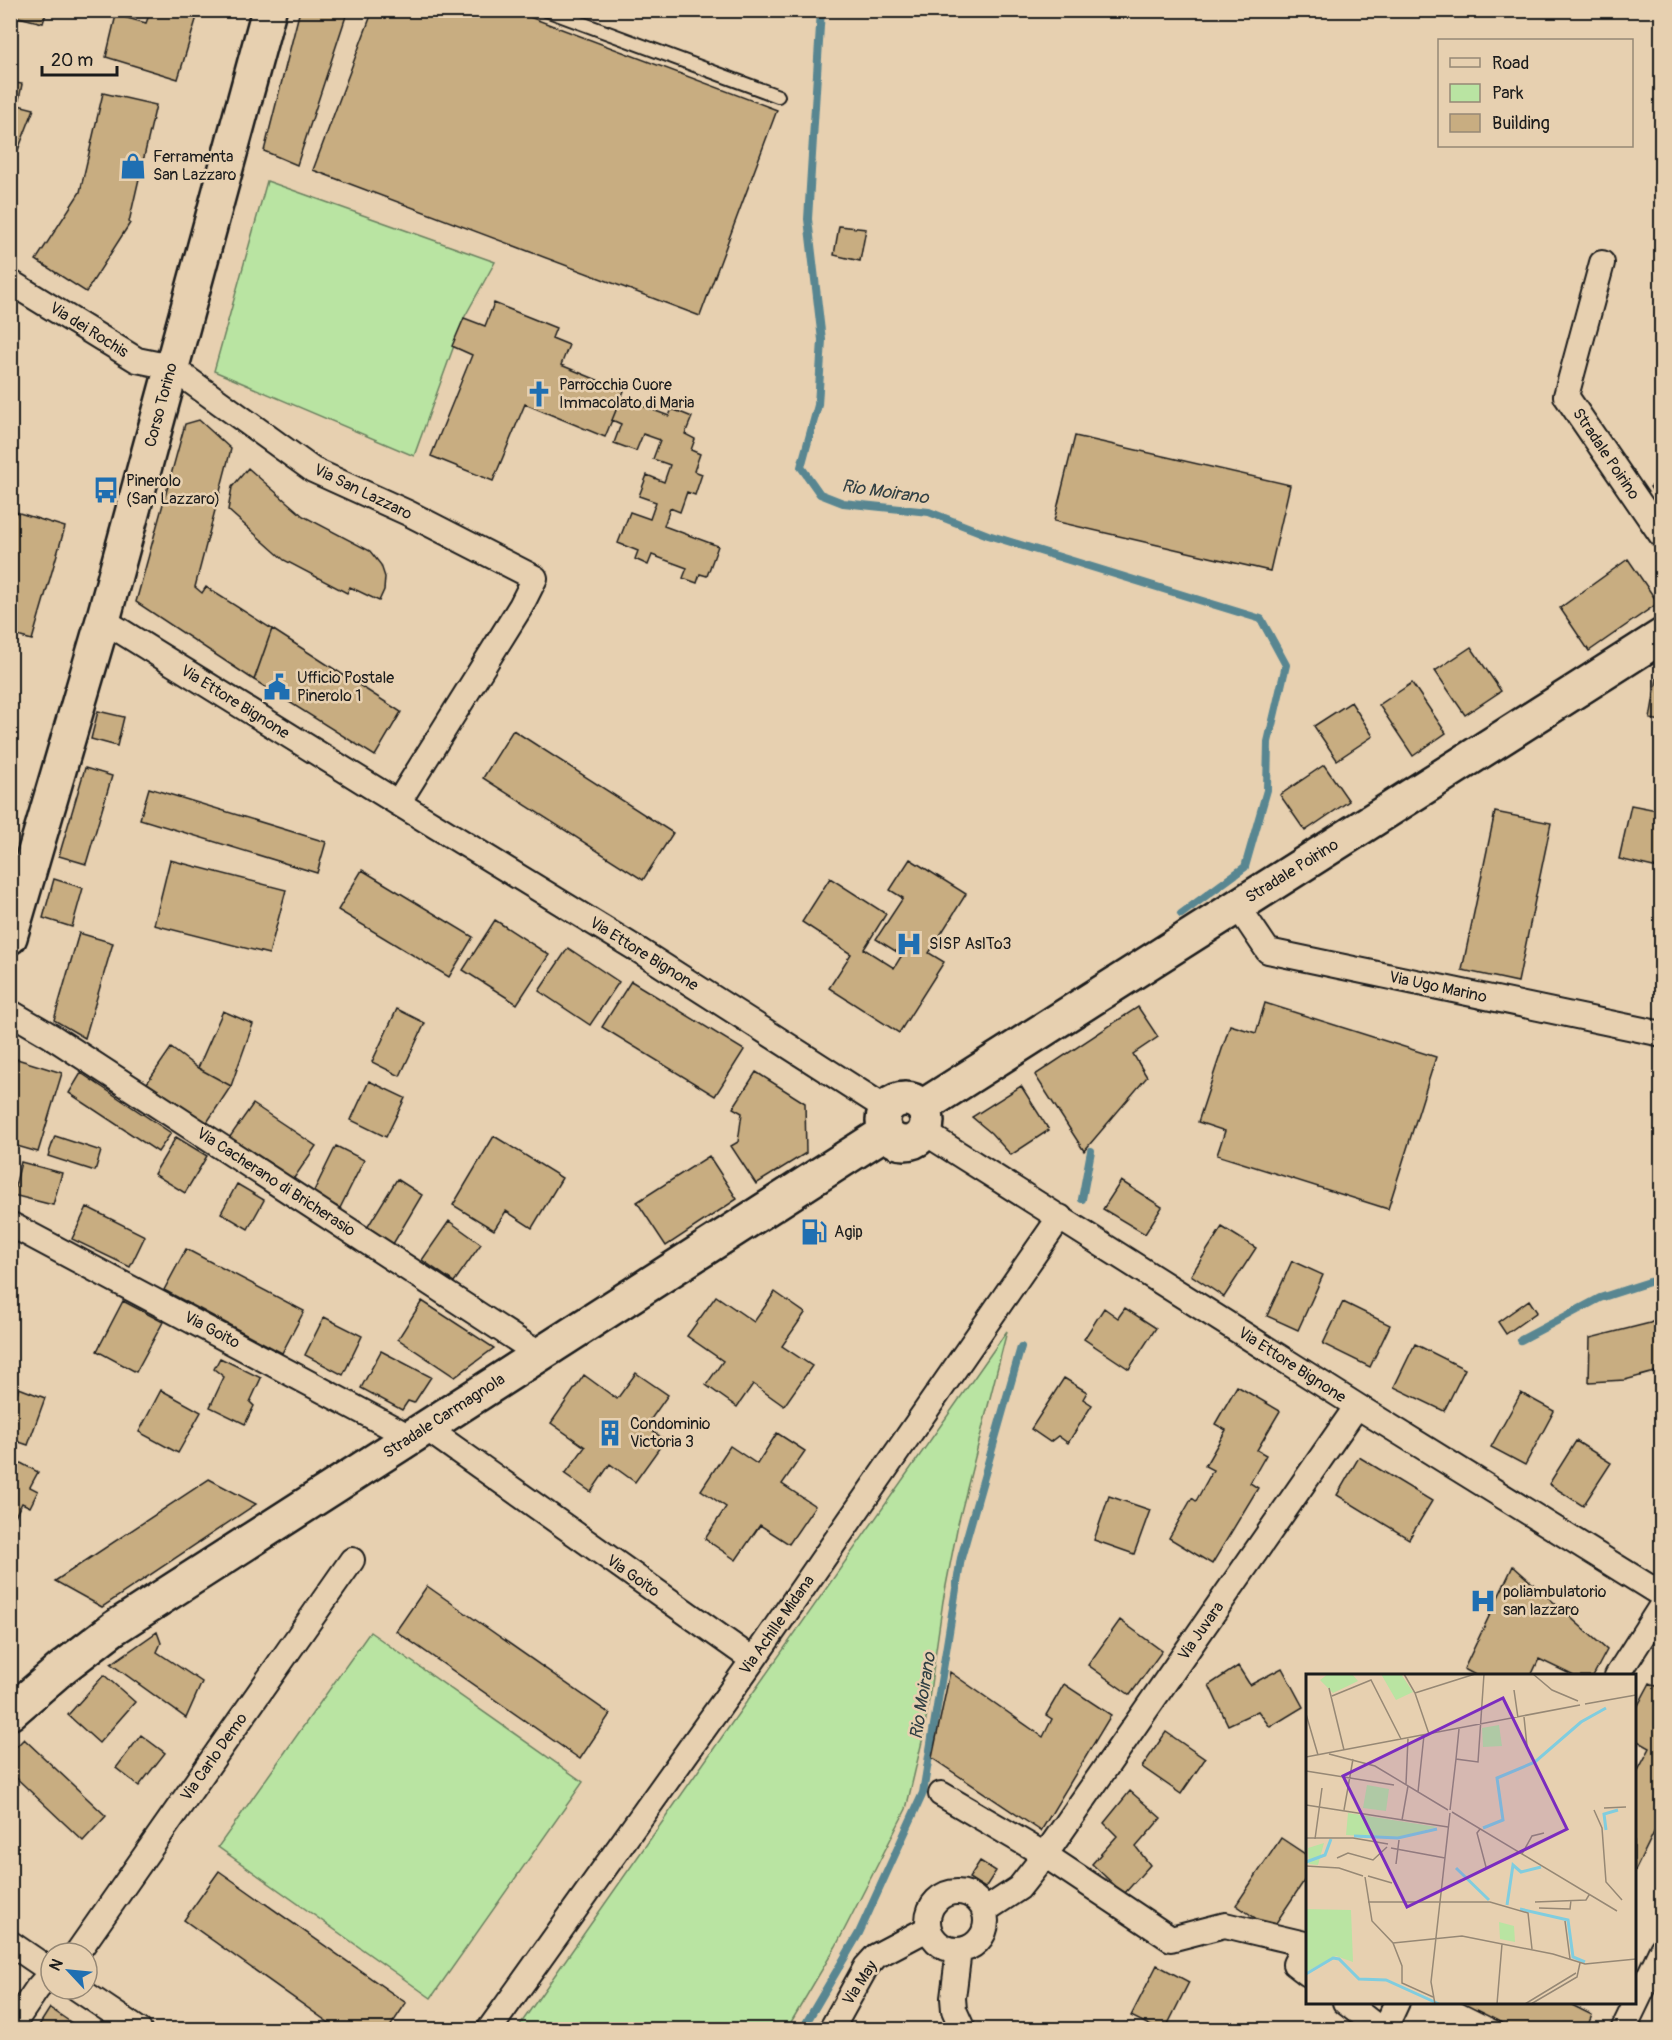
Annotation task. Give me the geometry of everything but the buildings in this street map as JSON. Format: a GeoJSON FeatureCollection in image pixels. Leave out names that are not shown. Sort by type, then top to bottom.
{"type":"FeatureCollection","features":[{"type":"Feature","properties":{"kind":"main road","name":"Corso Torino"},"geometry":{"type":"LineString","coordinates":[[10,937],[103,620],[269,10]]}},
{"type":"Feature","properties":{"kind":"main road","name":"Stradale Poirino"},"geometry":{"type":"LineString","coordinates":[[887,1120],[898,1141],[905,1142],[919,1137],[923,1119],[1237,905],[1662,636]]}},
{"type":"Feature","properties":{"kind":"main road","name":"Stradale Carmagnola"},"geometry":{"type":"LineString","coordinates":[[10,1713],[62,1668],[114,1628],[419,1433],[887,1120]]}},
{"type":"Feature","properties":{"kind":"street","name":"Stradale Poirino"},"geometry":{"type":"LineString","coordinates":[[1602,263],[1566,396],[1662,536]]}},
{"type":"Feature","properties":{"kind":"street","name":"Via dei Rochis"},"geometry":{"type":"LineString","coordinates":[[10,282],[137,360],[171,368]]}},
{"type":"Feature","properties":{"kind":"street","name":"Via San Lazzaro"},"geometry":{"type":"LineString","coordinates":[[171,368],[313,470],[408,513],[535,578],[398,803]]}},
{"type":"Feature","properties":{"kind":"street","name":"Via Ettore Bignone"},"geometry":{"type":"LineString","coordinates":[[103,620],[640,951],[887,1120]]}},
{"type":"Feature","properties":{"kind":"street","name":"Via Ugo Marino"},"geometry":{"type":"LineString","coordinates":[[1237,905],[1268,951],[1662,1034]]}},
{"type":"Feature","properties":{"kind":"street","name":"Via Cacherano di Bricherasio"},"geometry":{"type":"LineString","coordinates":[[10,1012],[61,1042],[539,1354]]}},
{"type":"Feature","properties":{"kind":"street","name":"Via Ettore Bignone"},"geometry":{"type":"LineString","coordinates":[[923,1119],[1060,1217],[1357,1406],[1662,1595]]}},
{"type":"Feature","properties":{"kind":"street","name":"Via Achille Midana"},"geometry":{"type":"LineString","coordinates":[[489,2030],[753,1660],[1060,1217]]}},
{"type":"Feature","properties":{"kind":"street","name":"Via Goito"},"geometry":{"type":"LineString","coordinates":[[10,1224],[419,1433],[753,1660]]}},
{"type":"Feature","properties":{"kind":"street","name":"Via Juvara"},"geometry":{"type":"LineString","coordinates":[[984,1911],[1018,1888],[1045,1855],[1357,1406]]}},
{"type":"Feature","properties":{"kind":"street","name":"Via Carlo Demo"},"geometry":{"type":"LineString","coordinates":[[84,1941],[352,1560]]}},
{"type":"Feature","properties":{"kind":"street"},"geometry":{"type":"LineString","coordinates":[[1618,1674],[1662,1605]]}},
{"type":"Feature","properties":{"kind":"street"},"geometry":{"type":"LineString","coordinates":[[941,1794],[1045,1855],[1171,1939],[1225,1924],[1305,1944],[1295,1964],[1306,1972]]}},
{"type":"Feature","properties":{"kind":"street"},"geometry":{"type":"LineString","coordinates":[[953,1892],[963,1892],[972,1896],[980,1902],[984,1911],[986,1920],[981,1937],[975,1943],[959,1950],[940,1944],[933,1937],[929,1928],[928,1918],[936,1900],[953,1892]]}},
{"type":"Feature","properties":{"kind":"street","name":"Via May"},"geometry":{"type":"LineString","coordinates":[[831,2030],[866,1967],[876,1956],[929,1928]]}},
{"type":"Feature","properties":{"kind":"street"},"geometry":{"type":"LineString","coordinates":[[10,1943],[39,1964]]}},
{"type":"Feature","properties":{"kind":"street"},"geometry":{"type":"LineString","coordinates":[[1636,2003],[1662,1949]]}},
{"type":"Feature","properties":{"kind":"street"},"geometry":{"type":"LineString","coordinates":[[959,1950],[953,1998],[954,2010],[963,2030]]}},
{"type":"Feature","properties":{"kind":"street"},"geometry":{"type":"LineString","coordinates":[[10,2029],[39,1988]]}},
{"type":"Feature","properties":{"kind":"street"},"geometry":{"type":"LineString","coordinates":[[96,2001],[139,2030]]}},
{"type":"Feature","properties":{"kind":"street"},"geometry":{"type":"LineString","coordinates":[[1348,2004],[1382,2030],[1396,2004]]}},
{"type":"Feature","properties":{"kind":"street"},"geometry":{"type":"LineString","coordinates":[[1623,2030],[1636,2004]]}},
{"type":"Feature","properties":{"kind":"lane"},"geometry":{"type":"LineString","coordinates":[[546,10],[778,96]]}},
{"type":"Feature","properties":{"kind":"green space"},"geometry":{"type":"Polygon","coordinates":[[[267,181],[495,262],[464,318],[414,456],[214,371],[267,181]]]}},
{"type":"Feature","properties":{"kind":"green space"},"geometry":{"type":"Polygon","coordinates":[[[1007,1331],[958,1524],[943,1601],[924,1733],[906,1809],[836,1946],[787,2029],[517,2029],[1007,1331]]]}},
{"type":"Feature","properties":{"kind":"green space"},"geometry":{"type":"Polygon","coordinates":[[[370,1632],[583,1782],[431,1998],[218,1847],[370,1632]]]}},
{"type":"Feature","properties":{"kind":"waterway","name":"Rio Moirano"},"geometry":{"type":"LineString","coordinates":[[821,10],[808,219],[822,340],[818,405],[801,467],[820,494],[843,503],[929,512],[988,535],[1261,619],[1286,665],[1268,742],[1267,790],[1245,867],[1181,914]]}},
{"type":"Feature","properties":{"kind":"waterway"},"geometry":{"type":"LineString","coordinates":[[1082,1199],[1091,1151]]}},
{"type":"Feature","properties":{"kind":"waterway"},"geometry":{"type":"LineString","coordinates":[[1521,1340],[1600,1298],[1662,1278]]}},
{"type":"Feature","properties":{"kind":"waterway","name":"Rio Moirano"},"geometry":{"type":"LineString","coordinates":[[802,2030],[859,1933],[923,1793],[961,1558],[1021,1347]]}},
{"type":"Feature","properties":{"kind":"place","name":"Ferramenta San Lazzaro"},"geometry":{"type":"Point","coordinates":[133,166]}},
{"type":"Feature","properties":{"kind":"place","name":"Parrocchia Cuore Immacolato di Maria"},"geometry":{"type":"Point","coordinates":[539,394]}},
{"type":"Feature","properties":{"kind":"place","name":"Pinerolo (San Lazzaro)"},"geometry":{"type":"Point","coordinates":[106,490]}},
{"type":"Feature","properties":{"kind":"place","name":"Ufficio Postale Pinerolo 1"},"geometry":{"type":"Point","coordinates":[277,687]}},
{"type":"Feature","properties":{"kind":"place","name":"SISP AslTo3"},"geometry":{"type":"Point","coordinates":[909,944]}},
{"type":"Feature","properties":{"kind":"place","name":"Agip"},"geometry":{"type":"Point","coordinates":[814,1232]}},
{"type":"Feature","properties":{"kind":"place","name":"Condominio Victoria 3"},"geometry":{"type":"Point","coordinates":[610,1433]}},
{"type":"Feature","properties":{"kind":"place","name":"poliambulatorio san lazzaro"},"geometry":{"type":"Point","coordinates":[1483,1601]}}]}
